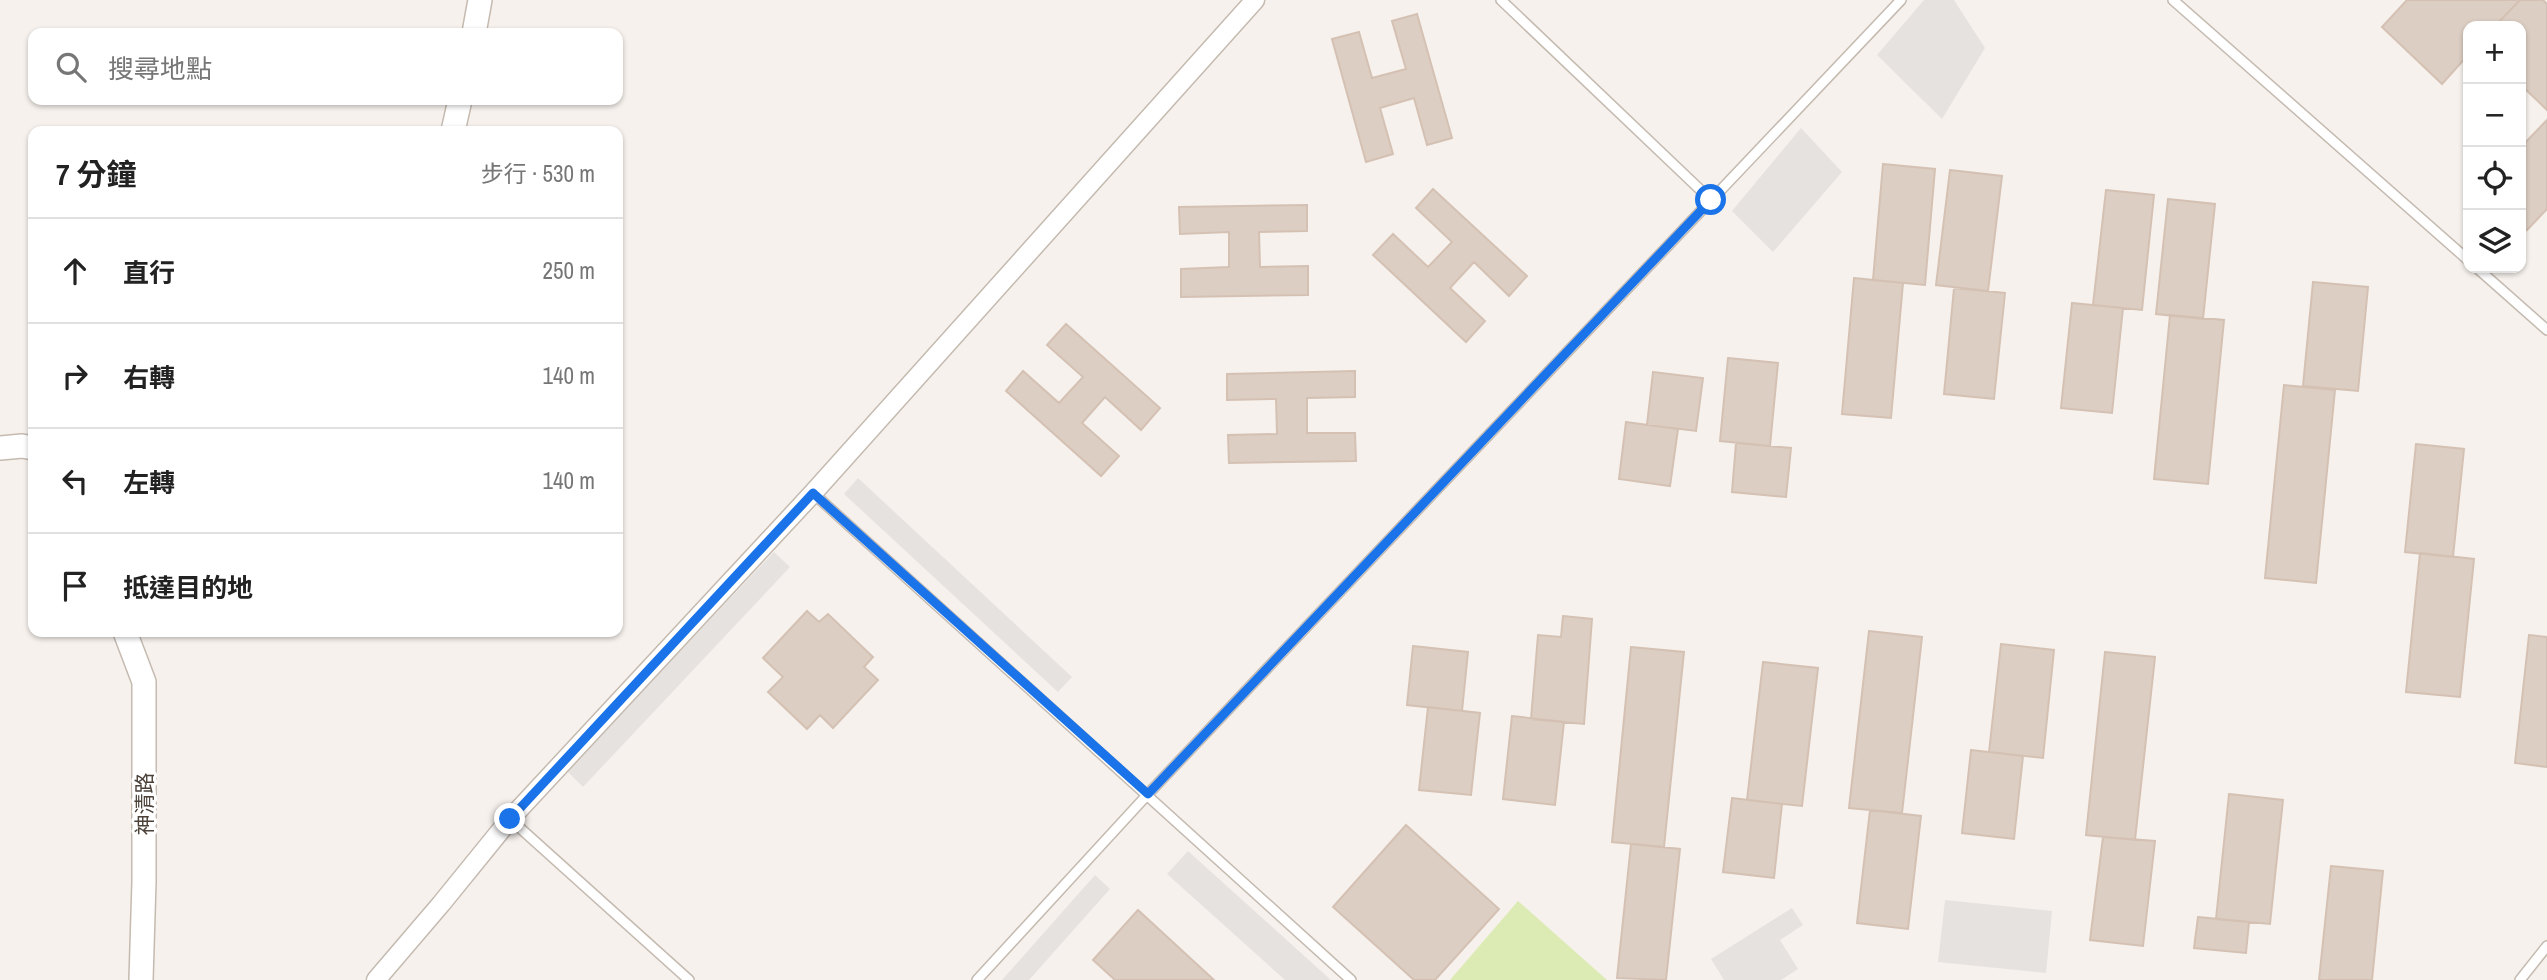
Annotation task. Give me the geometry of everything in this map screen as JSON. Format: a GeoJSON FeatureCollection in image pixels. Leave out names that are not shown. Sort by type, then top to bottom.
{"type":"FeatureCollection","features":[{"type":"Feature","properties":{"kind":"street"},"geometry":{"type":"LineString","coordinates":[[475,28],[481,0]]}},
{"type":"Feature","properties":{"kind":"street"},"geometry":{"type":"LineString","coordinates":[[376,980],[510,819],[813,493],[1255,0]]}},
{"type":"Feature","properties":{"kind":"street"},"geometry":{"type":"LineString","coordinates":[[454,126],[459,105]]}},
{"type":"Feature","properties":{"kind":"street"},"geometry":{"type":"LineString","coordinates":[[0,448],[28,447]]}},
{"type":"Feature","properties":{"kind":"street","name":"神清路"},"geometry":{"type":"LineString","coordinates":[[127,637],[144,682],[141,980]]}},
{"type":"Feature","properties":{"kind":"lane"},"geometry":{"type":"LineString","coordinates":[[1501,0],[1711,200]]}},
{"type":"Feature","properties":{"kind":"lane"},"geometry":{"type":"LineString","coordinates":[[977,980],[1148,794],[1901,0]]}},
{"type":"Feature","properties":{"kind":"lane"},"geometry":{"type":"LineString","coordinates":[[2173,0],[2463,256]]}},
{"type":"Feature","properties":{"kind":"lane"},"geometry":{"type":"LineString","coordinates":[[2483,273],[2547,330]]}},
{"type":"Feature","properties":{"kind":"lane"},"geometry":{"type":"LineString","coordinates":[[813,493],[1351,980]]}},
{"type":"Feature","properties":{"kind":"lane"},"geometry":{"type":"LineString","coordinates":[[510,819],[689,980]]}},
{"type":"Feature","properties":{"kind":"lane"},"geometry":{"type":"LineString","coordinates":[[2520,980],[2547,946]]}},
{"type":"Feature","properties":{"kind":"green space"},"geometry":{"type":"Polygon","coordinates":[[[1518,901],[1607,980],[1450,980],[1518,901]]]}},
{"type":"Feature","properties":{"kind":"shaded area"},"geometry":{"type":"Polygon","coordinates":[[[1924,0],[1954,0],[1985,48],[1942,119],[1877,55],[1924,0]]]}},
{"type":"Feature","properties":{"kind":"shaded area"},"geometry":{"type":"Polygon","coordinates":[[[1801,128],[1842,172],[1773,252],[1732,211],[1801,128]]]}},
{"type":"Feature","properties":{"kind":"shaded area"},"geometry":{"type":"Polygon","coordinates":[[[858,478],[1072,677],[1058,692],[844,494],[858,478]]]}},
{"type":"Feature","properties":{"kind":"shaded area"},"geometry":{"type":"Polygon","coordinates":[[[774,552],[790,567],[583,787],[567,771],[774,552]]]}},
{"type":"Feature","properties":{"kind":"shaded area"},"geometry":{"type":"Polygon","coordinates":[[[1188,851],[1331,980],[1285,980],[1167,874],[1188,851]]]}},
{"type":"Feature","properties":{"kind":"shaded area"},"geometry":{"type":"Polygon","coordinates":[[[1095,875],[1110,889],[1029,980],[1002,980],[1095,875]]]}},
{"type":"Feature","properties":{"kind":"shaded area"},"geometry":{"type":"Polygon","coordinates":[[[1945,900],[2052,911],[2046,973],[1938,962],[1945,900]]]}},
{"type":"Feature","properties":{"kind":"shaded area"},"geometry":{"type":"Polygon","coordinates":[[[1792,908],[1803,925],[1780,940],[1798,969],[1781,980],[1724,980],[1711,959],[1792,908]]]}},
{"type":"Feature","properties":{"kind":"building"},"geometry":{"type":"Polygon","coordinates":[[[2407,0],[2520,0],[2500,21],[2463,21],[2463,61],[2442,84],[2382,27],[2407,0]]]}},
{"type":"Feature","properties":{"kind":"building"},"geometry":{"type":"Polygon","coordinates":[[[2520,0],[2543,0],[2547,4],[2547,110],[2526,90],[2526,21],[2500,21],[2520,0]]]}},
{"type":"Feature","properties":{"kind":"building"},"geometry":{"type":"Polygon","coordinates":[[[1417,14],[1452,138],[1427,145],[1414,98],[1380,108],[1393,154],[1366,162],[1332,39],[1359,32],[1372,78],[1406,69],[1392,21],[1417,14]]]}},
{"type":"Feature","properties":{"kind":"building"},"geometry":{"type":"Polygon","coordinates":[[[2547,120],[2547,209],[2527,230],[2526,229],[2526,142],[2547,120]]]}},
{"type":"Feature","properties":{"kind":"building"},"geometry":{"type":"Polygon","coordinates":[[[1883,164],[1935,169],[1925,285],[1873,280],[1883,164]]]}},
{"type":"Feature","properties":{"kind":"building"},"geometry":{"type":"Polygon","coordinates":[[[1950,170],[2002,176],[1988,291],[1936,285],[1950,170]]]}},
{"type":"Feature","properties":{"kind":"building"},"geometry":{"type":"Polygon","coordinates":[[[1433,189],[1527,276],[1509,296],[1474,262],[1450,288],[1485,321],[1466,342],[1373,255],[1393,234],[1428,267],[1452,242],[1416,208],[1433,189]]]}},
{"type":"Feature","properties":{"kind":"building"},"geometry":{"type":"Polygon","coordinates":[[[2106,190],[2154,195],[2142,310],[2093,305],[2106,190]]]}},
{"type":"Feature","properties":{"kind":"building"},"geometry":{"type":"Polygon","coordinates":[[[2168,199],[2215,204],[2203,319],[2156,314],[2168,199]]]}},
{"type":"Feature","properties":{"kind":"building"},"geometry":{"type":"Polygon","coordinates":[[[1307,205],[1307,231],[1259,232],[1260,267],[1308,266],[1308,295],[1181,297],[1181,269],[1229,267],[1229,232],[1180,234],[1179,207],[1307,205]]]}},
{"type":"Feature","properties":{"kind":"building"},"geometry":{"type":"Polygon","coordinates":[[[1854,278],[1903,283],[1891,418],[1842,414],[1854,278]]]}},
{"type":"Feature","properties":{"kind":"building"},"geometry":{"type":"Polygon","coordinates":[[[2313,282],[2368,287],[2358,391],[2303,386],[2313,282]]]}},
{"type":"Feature","properties":{"kind":"building"},"geometry":{"type":"Polygon","coordinates":[[[1954,288],[2005,293],[1994,399],[1944,394],[1954,288]]]}},
{"type":"Feature","properties":{"kind":"building"},"geometry":{"type":"Polygon","coordinates":[[[2072,303],[2123,308],[2112,413],[2061,408],[2072,303]]]}},
{"type":"Feature","properties":{"kind":"building"},"geometry":{"type":"Polygon","coordinates":[[[2170,315],[2224,320],[2208,484],[2154,479],[2170,315]]]}},
{"type":"Feature","properties":{"kind":"building"},"geometry":{"type":"Polygon","coordinates":[[[1066,324],[1160,408],[1141,430],[1105,397],[1082,423],[1119,456],[1101,476],[1006,391],[1023,371],[1059,403],[1083,377],[1047,345],[1066,324]]]}},
{"type":"Feature","properties":{"kind":"building"},"geometry":{"type":"Polygon","coordinates":[[[1728,358],[1778,363],[1770,446],[1720,441],[1728,358]]]}},
{"type":"Feature","properties":{"kind":"building"},"geometry":{"type":"Polygon","coordinates":[[[1355,371],[1355,397],[1307,398],[1307,433],[1355,433],[1356,461],[1229,463],[1228,435],[1277,434],[1276,399],[1227,400],[1227,374],[1355,371]]]}},
{"type":"Feature","properties":{"kind":"building"},"geometry":{"type":"Polygon","coordinates":[[[1653,372],[1703,378],[1696,431],[1647,425],[1653,372]]]}},
{"type":"Feature","properties":{"kind":"building"},"geometry":{"type":"Polygon","coordinates":[[[2284,385],[2335,390],[2316,583],[2265,578],[2284,385]]]}},
{"type":"Feature","properties":{"kind":"building"},"geometry":{"type":"Polygon","coordinates":[[[1626,422],[1678,429],[1670,486],[1619,479],[1626,422]]]}},
{"type":"Feature","properties":{"kind":"building"},"geometry":{"type":"Polygon","coordinates":[[[1736,443],[1791,448],[1786,497],[1732,492],[1736,443]]]}},
{"type":"Feature","properties":{"kind":"building"},"geometry":{"type":"Polygon","coordinates":[[[2416,444],[2464,449],[2453,557],[2405,552],[2416,444]]]}},
{"type":"Feature","properties":{"kind":"building"},"geometry":{"type":"Polygon","coordinates":[[[2420,553],[2474,559],[2460,697],[2406,692],[2420,553]]]}},
{"type":"Feature","properties":{"kind":"building"},"geometry":{"type":"Polygon","coordinates":[[[807,611],[819,622],[828,614],[873,657],[864,667],[878,680],[833,728],[820,715],[807,729],[768,692],[783,677],[763,658],[807,611]]]}},
{"type":"Feature","properties":{"kind":"building"},"geometry":{"type":"Polygon","coordinates":[[[1563,616],[1592,619],[1584,724],[1531,719],[1538,635],[1561,637],[1563,616]]]}},
{"type":"Feature","properties":{"kind":"building"},"geometry":{"type":"Polygon","coordinates":[[[1869,631],[1922,637],[1902,813],[1849,808],[1869,631]]]}},
{"type":"Feature","properties":{"kind":"building"},"geometry":{"type":"Polygon","coordinates":[[[2529,635],[2547,637],[2547,767],[2515,763],[2529,635]]]}},
{"type":"Feature","properties":{"kind":"building"},"geometry":{"type":"Polygon","coordinates":[[[2001,644],[2054,650],[2043,758],[1989,752],[2001,644]]]}},
{"type":"Feature","properties":{"kind":"building"},"geometry":{"type":"Polygon","coordinates":[[[1413,646],[1468,652],[1462,711],[1407,705],[1413,646]]]}},
{"type":"Feature","properties":{"kind":"building"},"geometry":{"type":"Polygon","coordinates":[[[1631,647],[1684,652],[1664,847],[1612,842],[1631,647]]]}},
{"type":"Feature","properties":{"kind":"building"},"geometry":{"type":"Polygon","coordinates":[[[2105,652],[2155,657],[2135,840],[2086,835],[2105,652]]]}},
{"type":"Feature","properties":{"kind":"building"},"geometry":{"type":"Polygon","coordinates":[[[1763,662],[1818,668],[1802,806],[1747,800],[1763,662]]]}},
{"type":"Feature","properties":{"kind":"building"},"geometry":{"type":"Polygon","coordinates":[[[1428,707],[1480,713],[1471,795],[1419,790],[1428,707]]]}},
{"type":"Feature","properties":{"kind":"building"},"geometry":{"type":"Polygon","coordinates":[[[1512,716],[1564,722],[1555,805],[1503,799],[1512,716]]]}},
{"type":"Feature","properties":{"kind":"building"},"geometry":{"type":"Polygon","coordinates":[[[1971,750],[2023,756],[2014,839],[1962,833],[1971,750]]]}},
{"type":"Feature","properties":{"kind":"building"},"geometry":{"type":"Polygon","coordinates":[[[2229,794],[2283,800],[2270,924],[2216,919],[2229,794]]]}},
{"type":"Feature","properties":{"kind":"building"},"geometry":{"type":"Polygon","coordinates":[[[1732,798],[1782,804],[1774,878],[1723,872],[1732,798]]]}},
{"type":"Feature","properties":{"kind":"building"},"geometry":{"type":"Polygon","coordinates":[[[1870,810],[1921,816],[1908,929],[1857,923],[1870,810]]]}},
{"type":"Feature","properties":{"kind":"building"},"geometry":{"type":"Polygon","coordinates":[[[1406,825],[1499,909],[1435,980],[1414,980],[1333,907],[1406,825]]]}},
{"type":"Feature","properties":{"kind":"building"},"geometry":{"type":"Polygon","coordinates":[[[2103,837],[2155,841],[2143,946],[2090,940],[2103,837]]]}},
{"type":"Feature","properties":{"kind":"building"},"geometry":{"type":"Polygon","coordinates":[[[1631,844],[1680,849],[1666,980],[1617,978],[1631,844]]]}},
{"type":"Feature","properties":{"kind":"building"},"geometry":{"type":"Polygon","coordinates":[[[2331,866],[2383,871],[2372,980],[2319,980],[2331,866]]]}},
{"type":"Feature","properties":{"kind":"building"},"geometry":{"type":"Polygon","coordinates":[[[1138,910],[1214,980],[1115,980],[1093,960],[1138,910]]]}},
{"type":"Feature","properties":{"kind":"building"},"geometry":{"type":"Polygon","coordinates":[[[2198,917],[2249,922],[2246,953],[2194,948],[2198,917]]]}},
{"type":"Feature","properties":{"kind":"route"},"geometry":{"type":"LineString","coordinates":[[510,819],[813,493],[1148,794],[1711,200]]}}]}
